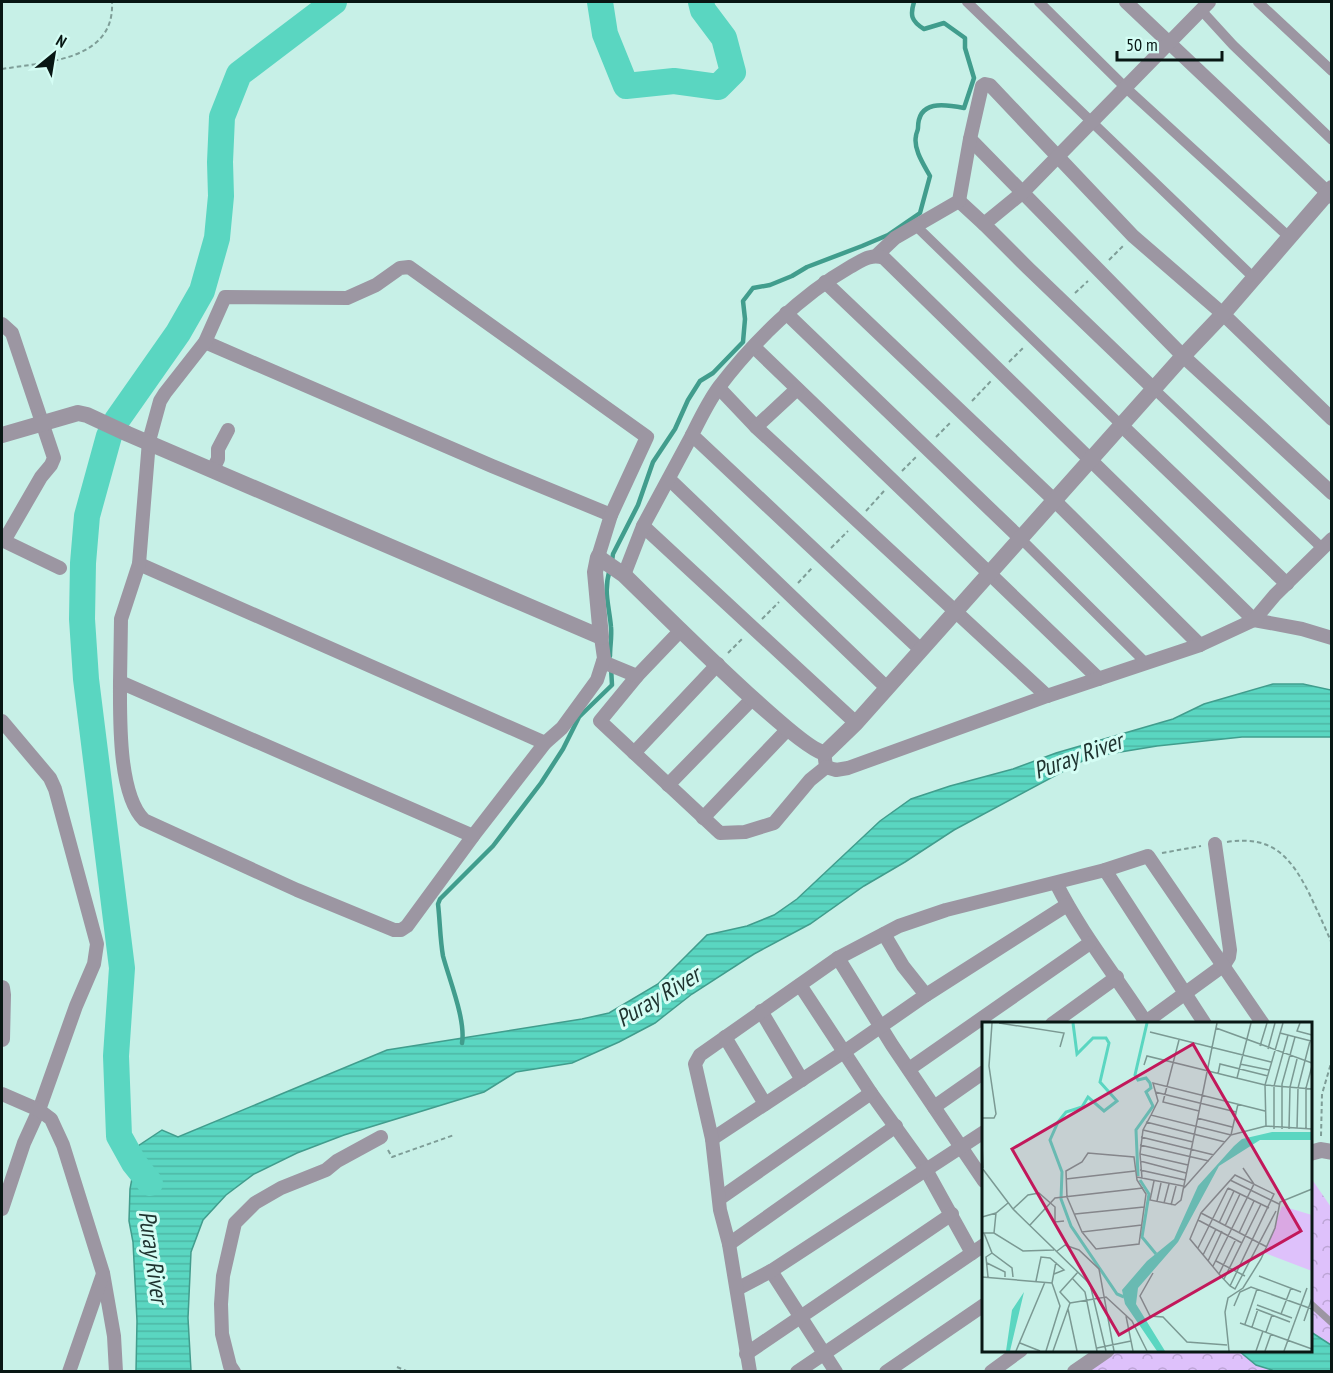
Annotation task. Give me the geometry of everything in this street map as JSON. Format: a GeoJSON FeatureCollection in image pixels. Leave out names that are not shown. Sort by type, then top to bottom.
{"type":"FeatureCollection","features":[{"type":"Feature","properties":{"kind":"street"},"geometry":{"type":"LineString","coordinates":[[967,2],[1253,277]]}},
{"type":"Feature","properties":{"kind":"street"},"geometry":{"type":"LineString","coordinates":[[1039,2],[1126,88],[1289,237]]}},
{"type":"Feature","properties":{"kind":"street"},"geometry":{"type":"LineString","coordinates":[[681,630],[637,676],[600,721],[720,833],[745,832],[771,825],[778,820],[856,723],[1330,193],[1126,2]]}},
{"type":"Feature","properties":{"kind":"street"},"geometry":{"type":"LineString","coordinates":[[1258,2],[1332,71]]}},
{"type":"Feature","properties":{"kind":"street"},"geometry":{"type":"LineString","coordinates":[[984,224],[1022,193],[1058,158],[1167,42],[1205,6],[1233,45],[1332,140]]}},
{"type":"Feature","properties":{"kind":"street"},"geometry":{"type":"LineString","coordinates":[[959,201],[1154,389],[1327,544],[1254,620],[1200,645],[1047,696],[848,768],[836,770],[818,752],[787,730],[612,566],[611,515],[647,437],[409,267],[400,268],[376,285],[347,298],[225,297],[205,342],[160,401],[149,441],[139,564],[121,619],[121,741],[128,789],[137,813],[144,820],[297,890],[394,930],[401,930],[408,926],[473,836],[545,743],[562,728],[597,680],[606,663],[594,572],[612,566],[643,526],[718,388],[786,313],[825,282],[866,258],[877,255],[895,238],[959,201],[970,139],[982,86],[985,84],[990,85],[1133,236],[1223,314],[1332,419]]}},
{"type":"Feature","properties":{"kind":"street"},"geometry":{"type":"LineString","coordinates":[[970,139],[1183,356],[1332,493]]}},
{"type":"Feature","properties":{"kind":"street"},"geometry":{"type":"LineString","coordinates":[[916,226],[1287,584]]}},
{"type":"Feature","properties":{"kind":"street"},"geometry":{"type":"LineString","coordinates":[[877,255],[884,258],[1254,620],[1302,629],[1332,638]]}},
{"type":"Feature","properties":{"kind":"street"},"geometry":{"type":"LineString","coordinates":[[825,282],[1054,500],[1200,645]]}},
{"type":"Feature","properties":{"kind":"street"},"geometry":{"type":"LineString","coordinates":[[786,313],[1146,663]]}},
{"type":"Feature","properties":{"kind":"street"},"geometry":{"type":"LineString","coordinates":[[2,324],[12,333],[54,458],[40,477],[4,541],[60,568]]}},
{"type":"Feature","properties":{"kind":"street"},"geometry":{"type":"LineString","coordinates":[[205,342],[482,462],[611,515]]}},
{"type":"Feature","properties":{"kind":"street"},"geometry":{"type":"LineString","coordinates":[[754,347],[1099,679]]}},
{"type":"Feature","properties":{"kind":"street"},"geometry":{"type":"LineString","coordinates":[[718,388],[756,427],[1047,696]]}},
{"type":"Feature","properties":{"kind":"street"},"geometry":{"type":"LineString","coordinates":[[756,427],[797,389]]}},
{"type":"Feature","properties":{"kind":"street"},"geometry":{"type":"LineString","coordinates":[[2,435],[78,413],[92,417],[601,637]]}},
{"type":"Feature","properties":{"kind":"street"},"geometry":{"type":"LineString","coordinates":[[213,469],[218,459],[218,449],[228,430]]}},
{"type":"Feature","properties":{"kind":"street"},"geometry":{"type":"LineString","coordinates":[[692,435],[921,650]]}},
{"type":"Feature","properties":{"kind":"street"},"geometry":{"type":"LineString","coordinates":[[669,479],[887,688]]}},
{"type":"Feature","properties":{"kind":"street"},"geometry":{"type":"LineString","coordinates":[[643,526],[856,723]]}},
{"type":"Feature","properties":{"kind":"street"},"geometry":{"type":"LineString","coordinates":[[139,564],[545,743]]}},
{"type":"Feature","properties":{"kind":"street"},"geometry":{"type":"LineString","coordinates":[[606,663],[637,676]]}},
{"type":"Feature","properties":{"kind":"street"},"geometry":{"type":"LineString","coordinates":[[634,753],[718,664]]}},
{"type":"Feature","properties":{"kind":"street"},"geometry":{"type":"LineString","coordinates":[[120,682],[473,836]]}},
{"type":"Feature","properties":{"kind":"street"},"geometry":{"type":"LineString","coordinates":[[668,785],[753,698]]}},
{"type":"Feature","properties":{"kind":"street"},"geometry":{"type":"LineString","coordinates":[[2,721],[50,777],[97,944],[94,964],[76,1006],[39,1110],[24,1143],[2,1209]]}},
{"type":"Feature","properties":{"kind":"street"},"geometry":{"type":"LineString","coordinates":[[703,818],[787,730]]}},
{"type":"Feature","properties":{"kind":"street"},"geometry":{"type":"LineString","coordinates":[[1146,1022],[1224,965],[1229,957],[1230,950],[1215,844]]}},
{"type":"Feature","properties":{"kind":"street"},"geometry":{"type":"LineString","coordinates":[[750,1371],[729,1244],[719,1199],[712,1139],[695,1064],[700,1055],[838,958],[899,926],[946,910],[1105,870],[1148,856],[1262,1022]]}},
{"type":"Feature","properties":{"kind":"street"},"geometry":{"type":"LineString","coordinates":[[1105,870],[1204,1022]]}},
{"type":"Feature","properties":{"kind":"street"},"geometry":{"type":"LineString","coordinates":[[1056,883],[1090,942],[1117,977],[1144,1022]]}},
{"type":"Feature","properties":{"kind":"street"},"geometry":{"type":"LineString","coordinates":[[712,1139],[926,995],[1067,905]]}},
{"type":"Feature","properties":{"kind":"street"},"geometry":{"type":"LineString","coordinates":[[884,934],[903,966],[926,995]]}},
{"type":"Feature","properties":{"kind":"street"},"geometry":{"type":"LineString","coordinates":[[909,1069],[1090,942]]}},
{"type":"Feature","properties":{"kind":"street"},"geometry":{"type":"LineString","coordinates":[[838,958],[982,1178]]}},
{"type":"Feature","properties":{"kind":"street"},"geometry":{"type":"LineString","coordinates":[[1053,1022],[1117,977]]}},
{"type":"Feature","properties":{"kind":"street"},"geometry":{"type":"LineString","coordinates":[[797,1371],[978,1249],[952,1214],[925,1168],[844,1052],[801,985]]}},
{"type":"Feature","properties":{"kind":"street"},"geometry":{"type":"LineString","coordinates":[[2,988],[2,1039]]}},
{"type":"Feature","properties":{"kind":"street"},"geometry":{"type":"LineString","coordinates":[[761,1011],[802,1080]]}},
{"type":"Feature","properties":{"kind":"street"},"geometry":{"type":"LineString","coordinates":[[725,1037],[765,1104]]}},
{"type":"Feature","properties":{"kind":"street"},"geometry":{"type":"LineString","coordinates":[[934,1107],[982,1073]]}},
{"type":"Feature","properties":{"kind":"street"},"geometry":{"type":"LineString","coordinates":[[719,1199],[872,1093]]}},
{"type":"Feature","properties":{"kind":"street"},"geometry":{"type":"LineString","coordinates":[[2,1094],[39,1110],[51,1119],[63,1144],[104,1273],[114,1336],[116,1371]]}},
{"type":"Feature","properties":{"kind":"street"},"geometry":{"type":"LineString","coordinates":[[729,1244],[896,1126]]}},
{"type":"Feature","properties":{"kind":"street"},"geometry":{"type":"LineString","coordinates":[[737,1289],[771,1271],[925,1168],[982,1133]]}},
{"type":"Feature","properties":{"kind":"street"},"geometry":{"type":"LineString","coordinates":[[234,1371],[230,1366],[222,1334],[221,1304],[223,1276],[235,1223],[255,1203],[281,1188],[326,1170],[381,1137]]}},
{"type":"Feature","properties":{"kind":"street"},"geometry":{"type":"LineString","coordinates":[[746,1354],[952,1214]]}},
{"type":"Feature","properties":{"kind":"street"},"geometry":{"type":"LineString","coordinates":[[771,1271],[836,1371]]}},
{"type":"Feature","properties":{"kind":"street"},"geometry":{"type":"LineString","coordinates":[[69,1371],[104,1273]]}},
{"type":"Feature","properties":{"kind":"street"},"geometry":{"type":"LineString","coordinates":[[886,1371],[982,1306]]}},
{"type":"Feature","properties":{"kind":"street"},"geometry":{"type":"LineString","coordinates":[[991,1371],[1018,1352]]}},
{"type":"Feature","properties":{"kind":"street"},"geometry":{"type":"LineString","coordinates":[[1083,1369],[1100,1352]]}},
{"type":"Feature","properties":{"kind":"lane"},"geometry":{"type":"LineString","coordinates":[[1312,1304],[1332,1323]]}},
{"type":"Feature","properties":{"kind":"path"},"geometry":{"type":"LineString","coordinates":[[2,69],[58,59],[91,49],[105,34],[113,14],[112,2]]}},
{"type":"Feature","properties":{"kind":"path"},"geometry":{"type":"LineString","coordinates":[[999,372],[1033,338]]}},
{"type":"Feature","properties":{"kind":"path"},"geometry":{"type":"LineString","coordinates":[[1148,856],[1239,840],[1267,843],[1280,851],[1300,874],[1332,944]]}},
{"type":"Feature","properties":{"kind":"path"},"geometry":{"type":"LineString","coordinates":[[1321,1152],[1322,1094],[1332,1060]]}},
{"type":"Feature","properties":{"kind":"path"},"geometry":{"type":"LineString","coordinates":[[392,1157],[454,1135]]}},
{"type":"Feature","properties":{"kind":"path"},"geometry":{"type":"LineString","coordinates":[[397,1367],[409,1371]]}},
{"type":"Feature","properties":{"kind":"green space"},"geometry":{"type":"Polygon","coordinates":[[[1312,1179],[1331,1207],[1331,1371],[1081,1372],[1113,1352],[1312,1352],[1312,1179]]]}},
{"type":"Feature","properties":{"kind":"water","name":"Puray River"},"geometry":{"type":"Polygon","coordinates":[[[1273,684],[1303,684],[1331,690],[1331,737],[1242,737],[1157,746],[1090,757],[954,830],[864,886],[810,924],[754,954],[692,994],[655,1023],[619,1042],[572,1063],[516,1072],[484,1092],[344,1135],[297,1153],[254,1174],[226,1195],[203,1220],[191,1252],[188,1318],[191,1371],[136,1371],[137,1321],[133,1242],[129,1221],[130,1189],[138,1146],[162,1130],[178,1137],[387,1050],[609,1013],[658,984],[707,935],[747,926],[774,915],[797,899],[880,821],[911,799],[1173,719],[1204,704],[1273,684]]]}},
{"type":"Feature","properties":{"kind":"water"},"geometry":{"type":"Polygon","coordinates":[[[1312,1333],[1331,1345],[1331,1371],[1272,1371],[1256,1365],[1240,1352],[1312,1352],[1312,1333]]]}},
{"type":"Feature","properties":{"kind":"waterway"},"geometry":{"type":"LineString","coordinates":[[150,1183],[134,1163],[119,1136],[116,1056],[122,968],[86,679],[82,619],[87,516],[109,436],[117,420],[178,333],[202,291],[217,238],[221,196],[222,117],[239,74],[334,2]]}},
{"type":"Feature","properties":{"kind":"waterway"},"geometry":{"type":"LineString","coordinates":[[600,2],[605,34],[626,86],[674,81],[718,87],[733,72],[724,38],[703,10],[701,2]]}},
{"type":"Feature","properties":{"kind":"waterway"},"geometry":{"type":"LineString","coordinates":[[612,561],[613,554],[638,505],[653,462],[675,429],[688,400],[700,381],[713,373],[743,342],[745,319],[743,301],[753,288],[770,285],[807,267],[888,235],[920,213],[930,176],[915,141],[919,119],[922,112],[934,106],[964,108],[974,78],[965,48],[965,38],[944,23],[924,29],[914,20],[912,11],[914,2]]}},
{"type":"Feature","properties":{"kind":"waterway"},"geometry":{"type":"LineString","coordinates":[[610,569],[607,591],[611,630],[610,656]]}},
{"type":"Feature","properties":{"kind":"waterway"},"geometry":{"type":"LineString","coordinates":[[462,1043],[462,1023],[443,956],[438,904],[440,899],[493,846],[541,783],[563,749],[579,717],[612,685],[611,667]]}}]}
